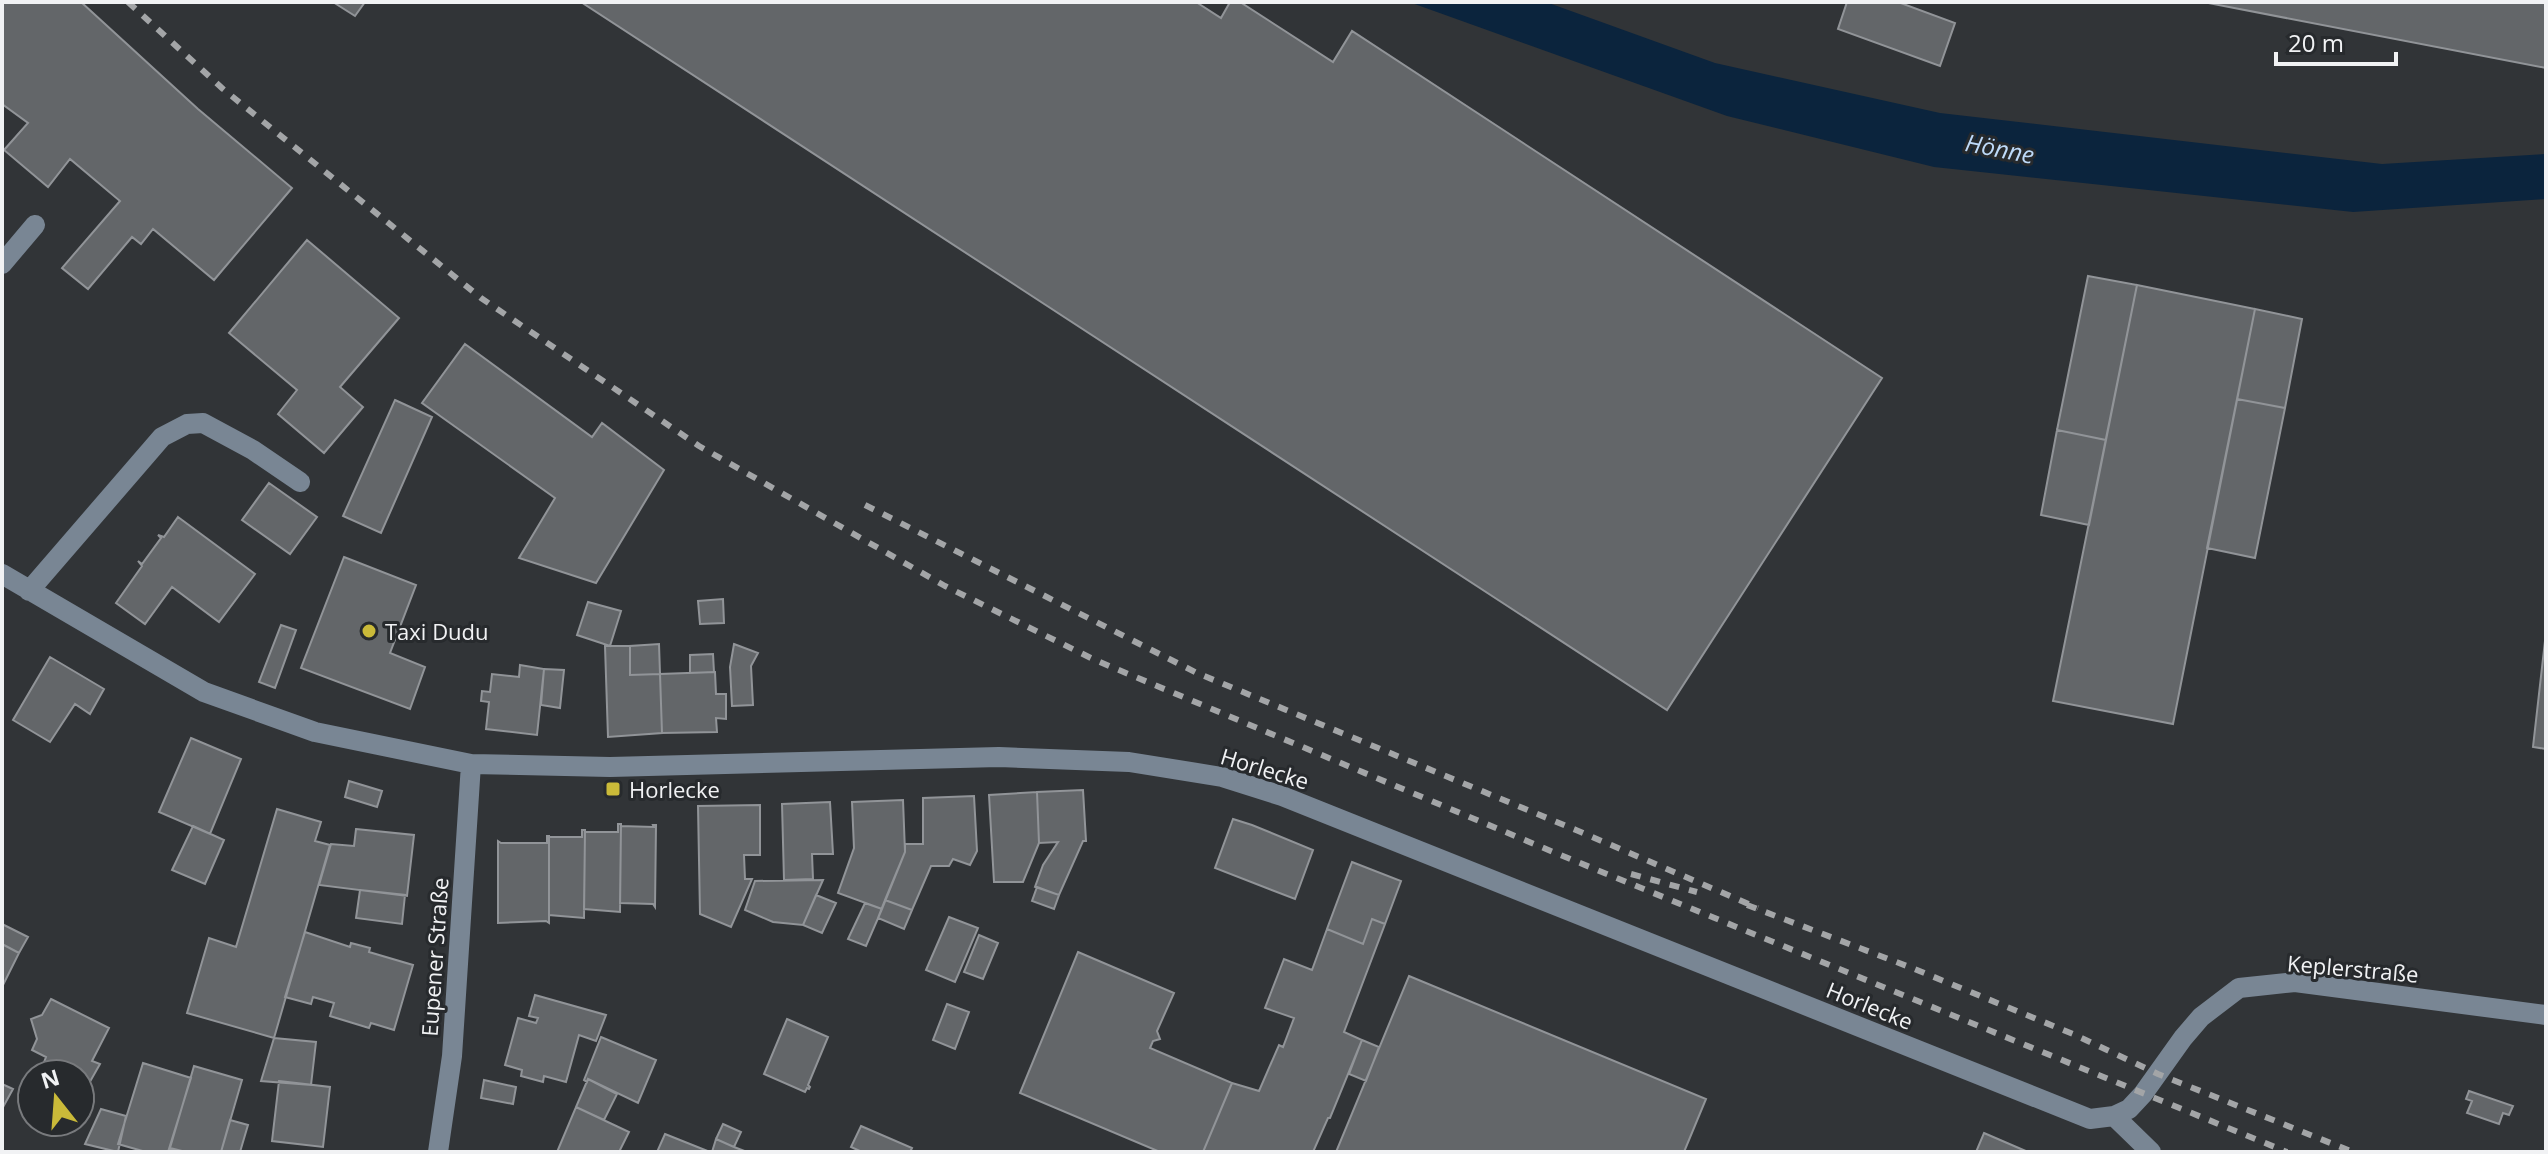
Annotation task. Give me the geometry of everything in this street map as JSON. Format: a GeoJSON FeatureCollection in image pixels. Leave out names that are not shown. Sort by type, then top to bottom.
{"type":"FeatureCollection","features":[{"type":"Feature","properties":{"kind":"street"},"geometry":{"type":"LineString","coordinates":[[2,264],[35,225]]}},
{"type":"Feature","properties":{"kind":"street"},"geometry":{"type":"LineString","coordinates":[[29,591],[162,437],[187,424],[203,423],[253,450],[300,482]]}},
{"type":"Feature","properties":{"kind":"street","name":"Horlecke"},"geometry":{"type":"LineString","coordinates":[[2,574],[204,692],[315,732],[471,764],[610,767],[999,757],[1129,762],[1222,777],[1297,801],[2090,1119],[2114,1116]]}},
{"type":"Feature","properties":{"kind":"street","name":"Eupener Straße"},"geometry":{"type":"LineString","coordinates":[[438,1152],[452,1056],[471,764]]}},
{"type":"Feature","properties":{"kind":"street","name":"Keplerstraße"},"geometry":{"type":"LineString","coordinates":[[2114,1116],[2129,1109],[2143,1094],[2201,1017],[2239,988],[2295,982],[2546,1015]]}},
{"type":"Feature","properties":{"kind":"street"},"geometry":{"type":"LineString","coordinates":[[2114,1116],[2151,1152]]}},
{"type":"Feature","properties":{"kind":"water","name":"Hönne"},"geometry":{"type":"Polygon","coordinates":[[[1409,2],[1546,2],[1715,63],[1940,113],[2382,164],[2546,154],[2546,199],[2353,212],[1934,167],[1727,116],[1409,2]]]}},
{"type":"Feature","properties":{"kind":"building"},"geometry":{"type":"Polygon","coordinates":[[[2,2],[81,2],[198,109],[292,188],[214,280],[153,229],[141,244],[132,237],[88,289],[62,268],[120,201],[70,159],[48,187],[4,150],[28,123],[2,104],[2,2]]]}},
{"type":"Feature","properties":{"kind":"building"},"geometry":{"type":"Polygon","coordinates":[[[333,2],[365,2],[355,16],[333,2]]]}},
{"type":"Feature","properties":{"kind":"building"},"geometry":{"type":"Polygon","coordinates":[[[581,2],[1196,2],[1221,18],[1230,2],[1240,2],[1333,62],[1352,31],[1882,378],[1667,710],[581,2]]]}},
{"type":"Feature","properties":{"kind":"building"},"geometry":{"type":"Polygon","coordinates":[[[1847,2],[1898,2],[1955,23],[1940,66],[1838,29],[1847,2]]]}},
{"type":"Feature","properties":{"kind":"building"},"geometry":{"type":"Polygon","coordinates":[[[2208,2],[2546,2],[2546,68],[2208,3],[2208,2]]]}},
{"type":"Feature","properties":{"kind":"building"},"geometry":{"type":"Polygon","coordinates":[[[307,240],[399,318],[340,387],[363,407],[324,453],[278,414],[297,390],[229,333],[307,240]]]}},
{"type":"Feature","properties":{"kind":"building"},"geometry":{"type":"Polygon","coordinates":[[[2088,276],[2137,285],[2106,440],[2057,430],[2088,276]]]}},
{"type":"Feature","properties":{"kind":"building"},"geometry":{"type":"Polygon","coordinates":[[[2137,285],[2255,309],[2173,724],[2053,701],[2137,285]]]}},
{"type":"Feature","properties":{"kind":"building"},"geometry":{"type":"Polygon","coordinates":[[[2255,309],[2302,319],[2285,408],[2237,399],[2255,309]]]}},
{"type":"Feature","properties":{"kind":"building"},"geometry":{"type":"Polygon","coordinates":[[[465,344],[592,437],[602,423],[664,470],[596,583],[519,558],[555,498],[422,403],[465,344]]]}},
{"type":"Feature","properties":{"kind":"building"},"geometry":{"type":"Polygon","coordinates":[[[2237,399],[2285,408],[2255,558],[2207,548],[2237,399]]]}},
{"type":"Feature","properties":{"kind":"building"},"geometry":{"type":"Polygon","coordinates":[[[395,400],[432,417],[381,533],[343,516],[395,400]]]}},
{"type":"Feature","properties":{"kind":"building"},"geometry":{"type":"Polygon","coordinates":[[[2057,430],[2106,440],[2089,525],[2041,515],[2057,430]]]}},
{"type":"Feature","properties":{"kind":"building"},"geometry":{"type":"Polygon","coordinates":[[[269,483],[317,517],[290,554],[242,520],[269,483]]]}},
{"type":"Feature","properties":{"kind":"building"},"geometry":{"type":"Polygon","coordinates":[[[178,517],[255,574],[219,622],[172,587],[145,624],[116,603],[142,566],[138,561],[142,564],[161,538],[158,535],[164,537],[178,517]]]}},
{"type":"Feature","properties":{"kind":"building"},"geometry":{"type":"Polygon","coordinates":[[[344,557],[416,585],[390,653],[425,667],[410,709],[301,668],[344,557]]]}},
{"type":"Feature","properties":{"kind":"building"},"geometry":{"type":"Polygon","coordinates":[[[723,599],[724,623],[700,624],[698,601],[723,599]]]}},
{"type":"Feature","properties":{"kind":"building"},"geometry":{"type":"Polygon","coordinates":[[[588,602],[621,611],[610,646],[577,635],[588,602]]]}},
{"type":"Feature","properties":{"kind":"building"},"geometry":{"type":"Polygon","coordinates":[[[281,625],[296,630],[275,688],[259,682],[281,625]]]}},
{"type":"Feature","properties":{"kind":"building"},"geometry":{"type":"Polygon","coordinates":[[[2546,632],[2546,749],[2533,747],[2546,632]]]}},
{"type":"Feature","properties":{"kind":"building"},"geometry":{"type":"Polygon","coordinates":[[[659,644],[660,674],[630,675],[630,646],[659,644]]]}},
{"type":"Feature","properties":{"kind":"building"},"geometry":{"type":"Polygon","coordinates":[[[734,644],[758,653],[751,666],[753,705],[732,706],[730,667],[734,644]]]}},
{"type":"Feature","properties":{"kind":"building"},"geometry":{"type":"Polygon","coordinates":[[[605,646],[630,646],[630,675],[660,674],[662,733],[608,737],[605,646]]]}},
{"type":"Feature","properties":{"kind":"building"},"geometry":{"type":"Polygon","coordinates":[[[713,654],[714,672],[690,673],[690,655],[713,654]]]}},
{"type":"Feature","properties":{"kind":"building"},"geometry":{"type":"Polygon","coordinates":[[[50,657],[104,689],[90,714],[75,704],[50,742],[13,720],[50,657]]]}},
{"type":"Feature","properties":{"kind":"building"},"geometry":{"type":"Polygon","coordinates":[[[520,665],[544,669],[537,735],[486,729],[489,702],[481,701],[482,691],[490,692],[492,674],[519,677],[520,665]]]}},
{"type":"Feature","properties":{"kind":"building"},"geometry":{"type":"Polygon","coordinates":[[[544,669],[564,670],[560,708],[541,705],[544,669]]]}},
{"type":"Feature","properties":{"kind":"building"},"geometry":{"type":"Polygon","coordinates":[[[715,672],[716,694],[726,694],[726,719],[716,718],[717,732],[662,733],[660,674],[715,672]]]}},
{"type":"Feature","properties":{"kind":"building"},"geometry":{"type":"Polygon","coordinates":[[[191,738],[241,759],[210,834],[159,812],[191,738]]]}},
{"type":"Feature","properties":{"kind":"building"},"geometry":{"type":"Polygon","coordinates":[[[349,781],[382,791],[377,807],[345,797],[349,781]]]}},
{"type":"Feature","properties":{"kind":"building"},"geometry":{"type":"Polygon","coordinates":[[[1083,790],[1086,841],[1083,841],[1059,895],[1035,887],[1043,865],[1058,842],[1039,843],[1037,792],[1083,790]]]}},
{"type":"Feature","properties":{"kind":"building"},"geometry":{"type":"Polygon","coordinates":[[[1037,792],[1039,843],[1023,882],[994,882],[989,795],[1037,792]]]}},
{"type":"Feature","properties":{"kind":"building"},"geometry":{"type":"Polygon","coordinates":[[[974,796],[977,851],[970,865],[953,859],[949,866],[931,866],[912,910],[885,900],[905,852],[905,844],[923,844],[923,798],[974,796]]]}},
{"type":"Feature","properties":{"kind":"building"},"geometry":{"type":"Polygon","coordinates":[[[903,800],[905,852],[882,909],[838,893],[854,848],[852,802],[903,800]]]}},
{"type":"Feature","properties":{"kind":"building"},"geometry":{"type":"Polygon","coordinates":[[[830,802],[833,854],[812,854],[813,879],[784,880],[782,804],[830,802]]]}},
{"type":"Feature","properties":{"kind":"building"},"geometry":{"type":"Polygon","coordinates":[[[760,805],[760,855],[744,855],[745,879],[752,879],[731,927],[700,914],[698,806],[760,805]]]}},
{"type":"Feature","properties":{"kind":"building"},"geometry":{"type":"Polygon","coordinates":[[[277,809],[321,822],[315,841],[330,845],[274,1038],[187,1013],[209,938],[236,947],[277,809]]]}},
{"type":"Feature","properties":{"kind":"building"},"geometry":{"type":"Polygon","coordinates":[[[1233,819],[1313,850],[1295,899],[1215,868],[1233,819]]]}},
{"type":"Feature","properties":{"kind":"building"},"geometry":{"type":"Polygon","coordinates":[[[618,824],[621,824],[620,912],[584,909],[585,832],[618,832],[618,824]]]}},
{"type":"Feature","properties":{"kind":"building"},"geometry":{"type":"Polygon","coordinates":[[[656,825],[655,907],[653,904],[620,903],[621,826],[656,825]]]}},
{"type":"Feature","properties":{"kind":"building"},"geometry":{"type":"Polygon","coordinates":[[[193,826],[224,840],[205,884],[172,870],[193,826]]]}},
{"type":"Feature","properties":{"kind":"building"},"geometry":{"type":"Polygon","coordinates":[[[356,829],[414,835],[407,896],[319,885],[331,844],[354,846],[356,829]]]}},
{"type":"Feature","properties":{"kind":"building"},"geometry":{"type":"Polygon","coordinates":[[[582,830],[585,830],[584,918],[549,915],[549,837],[582,837],[582,830]]]}},
{"type":"Feature","properties":{"kind":"building"},"geometry":{"type":"Polygon","coordinates":[[[547,836],[549,923],[498,923],[498,841],[547,843],[547,836]]]}},
{"type":"Feature","properties":{"kind":"building"},"geometry":{"type":"Polygon","coordinates":[[[1352,862],[1401,881],[1385,924],[1372,919],[1363,944],[1327,929],[1352,862]]]}},
{"type":"Feature","properties":{"kind":"building"},"geometry":{"type":"Polygon","coordinates":[[[823,880],[803,925],[773,922],[745,910],[755,881],[823,880]]]}},
{"type":"Feature","properties":{"kind":"building"},"geometry":{"type":"Polygon","coordinates":[[[1037,887],[1059,895],[1054,909],[1032,901],[1037,887]]]}},
{"type":"Feature","properties":{"kind":"building"},"geometry":{"type":"Polygon","coordinates":[[[360,890],[405,895],[402,924],[356,918],[360,890]]]}},
{"type":"Feature","properties":{"kind":"building"},"geometry":{"type":"Polygon","coordinates":[[[816,895],[836,903],[822,933],[803,925],[816,895]]]}},
{"type":"Feature","properties":{"kind":"building"},"geometry":{"type":"Polygon","coordinates":[[[885,900],[912,910],[904,929],[878,918],[885,900]]]}},
{"type":"Feature","properties":{"kind":"building"},"geometry":{"type":"Polygon","coordinates":[[[865,903],[882,909],[866,946],[848,939],[865,903]]]}},
{"type":"Feature","properties":{"kind":"building"},"geometry":{"type":"Polygon","coordinates":[[[949,917],[978,928],[955,982],[926,970],[949,917]]]}},
{"type":"Feature","properties":{"kind":"building"},"geometry":{"type":"Polygon","coordinates":[[[1372,919],[1385,924],[1344,1032],[1362,1040],[1313,1152],[1203,1152],[1232,1083],[1259,1091],[1279,1045],[1283,1047],[1294,1018],[1265,1008],[1284,959],[1312,970],[1327,929],[1363,944],[1372,919]]]}},
{"type":"Feature","properties":{"kind":"building"},"geometry":{"type":"Polygon","coordinates":[[[2,924],[28,937],[19,953],[2,944],[2,924]]]}},
{"type":"Feature","properties":{"kind":"building"},"geometry":{"type":"Polygon","coordinates":[[[305,932],[350,947],[351,943],[370,948],[369,952],[413,965],[394,1030],[371,1023],[369,1028],[330,1016],[334,1003],[313,997],[311,1004],[285,997],[305,932]]]}},
{"type":"Feature","properties":{"kind":"building"},"geometry":{"type":"Polygon","coordinates":[[[979,935],[998,943],[983,979],[964,972],[979,935]]]}},
{"type":"Feature","properties":{"kind":"building"},"geometry":{"type":"Polygon","coordinates":[[[2,944],[19,953],[2,987],[2,944]]]}},
{"type":"Feature","properties":{"kind":"building"},"geometry":{"type":"Polygon","coordinates":[[[1078,952],[1174,993],[1157,1031],[1160,1039],[1153,1041],[1150,1048],[1232,1083],[1203,1152],[1160,1152],[1020,1093],[1078,952]]]}},
{"type":"Feature","properties":{"kind":"building"},"geometry":{"type":"Polygon","coordinates":[[[1409,976],[1706,1099],[1684,1152],[1336,1152],[1409,976]]]}},
{"type":"Feature","properties":{"kind":"building"},"geometry":{"type":"Polygon","coordinates":[[[535,995],[606,1015],[596,1041],[579,1035],[566,1082],[544,1076],[543,1082],[521,1076],[522,1070],[505,1065],[518,1018],[536,1023],[538,1018],[529,1016],[535,995]]]}},
{"type":"Feature","properties":{"kind":"building"},"geometry":{"type":"Polygon","coordinates":[[[51,999],[109,1028],[94,1058],[46,1058],[32,1050],[37,1039],[31,1019],[42,1015],[51,999]]]}},
{"type":"Feature","properties":{"kind":"building"},"geometry":{"type":"Polygon","coordinates":[[[947,1004],[969,1012],[955,1049],[933,1040],[947,1004]]]}},
{"type":"Feature","properties":{"kind":"building"},"geometry":{"type":"Polygon","coordinates":[[[787,1019],[828,1037],[808,1085],[810,1087],[805,1092],[764,1074],[787,1019]]]}},
{"type":"Feature","properties":{"kind":"building"},"geometry":{"type":"Polygon","coordinates":[[[601,1037],[656,1060],[638,1103],[588,1079],[587,1082],[584,1080],[601,1037]]]}},
{"type":"Feature","properties":{"kind":"building"},"geometry":{"type":"Polygon","coordinates":[[[274,1038],[316,1042],[311,1085],[261,1081],[274,1038]]]}},
{"type":"Feature","properties":{"kind":"building"},"geometry":{"type":"Polygon","coordinates":[[[1362,1040],[1379,1047],[1366,1081],[1349,1074],[1362,1040]]]}},
{"type":"Feature","properties":{"kind":"building"},"geometry":{"type":"Polygon","coordinates":[[[143,1063],[191,1078],[168,1152],[146,1152],[118,1144],[143,1063]]]}},
{"type":"Feature","properties":{"kind":"building"},"geometry":{"type":"Polygon","coordinates":[[[194,1066],[242,1080],[221,1152],[186,1152],[170,1148],[194,1066]]]}},
{"type":"Feature","properties":{"kind":"building"},"geometry":{"type":"Polygon","coordinates":[[[588,1079],[617,1094],[604,1120],[576,1107],[588,1079]]]}},
{"type":"Feature","properties":{"kind":"building"},"geometry":{"type":"Polygon","coordinates":[[[484,1080],[516,1087],[513,1104],[481,1098],[484,1080]]]}},
{"type":"Feature","properties":{"kind":"building"},"geometry":{"type":"Polygon","coordinates":[[[279,1081],[330,1087],[323,1147],[272,1141],[279,1081]]]}},
{"type":"Feature","properties":{"kind":"building"},"geometry":{"type":"Polygon","coordinates":[[[2,1084],[13,1089],[2,1109],[2,1084]]]}},
{"type":"Feature","properties":{"kind":"building"},"geometry":{"type":"Polygon","coordinates":[[[2469,1091],[2513,1106],[2509,1115],[2503,1113],[2499,1124],[2467,1113],[2472,1101],[2466,1099],[2469,1091]]]}},
{"type":"Feature","properties":{"kind":"building"},"geometry":{"type":"Polygon","coordinates":[[[576,1107],[629,1132],[619,1152],[557,1152],[576,1107]]]}},
{"type":"Feature","properties":{"kind":"building"},"geometry":{"type":"Polygon","coordinates":[[[101,1109],[126,1116],[118,1152],[85,1144],[88,1138],[96,1138],[96,1120],[101,1109]]]}},
{"type":"Feature","properties":{"kind":"building"},"geometry":{"type":"Polygon","coordinates":[[[230,1120],[248,1125],[240,1152],[221,1152],[230,1120]]]}},
{"type":"Feature","properties":{"kind":"building"},"geometry":{"type":"Polygon","coordinates":[[[723,1124],[741,1132],[734,1147],[716,1139],[723,1124]]]}},
{"type":"Feature","properties":{"kind":"building"},"geometry":{"type":"Polygon","coordinates":[[[861,1126],[912,1148],[910,1152],[862,1152],[851,1147],[861,1126]]]}},
{"type":"Feature","properties":{"kind":"building"},"geometry":{"type":"Polygon","coordinates":[[[1984,1133],[2028,1152],[1976,1152],[1984,1133]]]}},
{"type":"Feature","properties":{"kind":"building"},"geometry":{"type":"Polygon","coordinates":[[[665,1134],[710,1152],[657,1152],[665,1134]]]}},
{"type":"Feature","properties":{"kind":"building"},"geometry":{"type":"Polygon","coordinates":[[[716,1139],[734,1147],[747,1152],[712,1152],[716,1139]]]}},
{"type":"Feature","properties":{"kind":"railway"},"geometry":{"type":"LineString","coordinates":[[128,2],[223,89],[481,298],[699,446],[945,586],[1095,660],[1558,854],[2287,1152]]}},
{"type":"Feature","properties":{"kind":"railway"},"geometry":{"type":"LineString","coordinates":[[865,505],[1197,673],[1758,908]]}},
{"type":"Feature","properties":{"kind":"railway"},"geometry":{"type":"LineString","coordinates":[[1631,874],[1697,892]]}},
{"type":"Feature","properties":{"kind":"railway"},"geometry":{"type":"LineString","coordinates":[[1747,905],[1912,968],[2073,1034],[2158,1074],[2353,1152]]}},
{"type":"Feature","properties":{"kind":"place","name":"Taxi Dudu"},"geometry":{"type":"Point","coordinates":[369,631]}},
{"type":"Feature","properties":{"kind":"place","name":"Horlecke"},"geometry":{"type":"Point","coordinates":[613,789]}}]}
